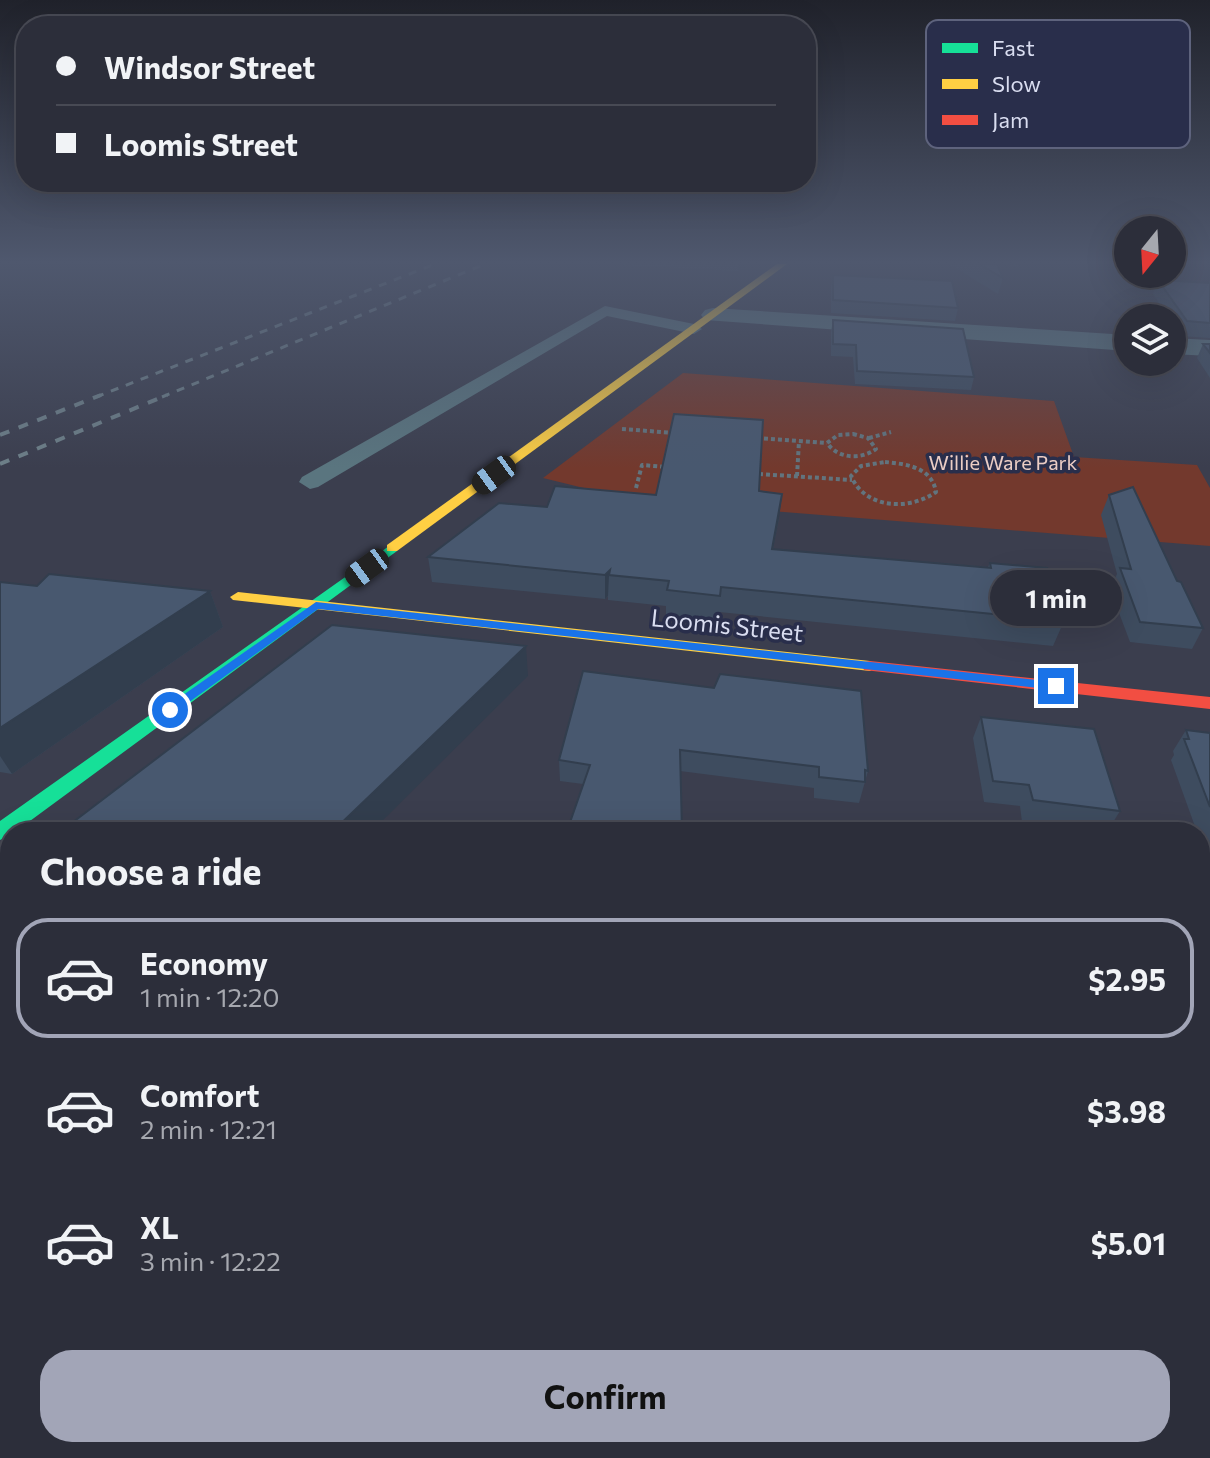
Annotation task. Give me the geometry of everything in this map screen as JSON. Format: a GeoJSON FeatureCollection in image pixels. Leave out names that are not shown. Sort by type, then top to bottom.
{"type":"FeatureCollection","features":[{"type":"Feature","properties":{"kind":"main road"},"geometry":{"type":"LineString","coordinates":[[14,822],[689,332]]}},
{"type":"Feature","properties":{"kind":"main road","name":"Loomis Street"},"geometry":{"type":"LineString","coordinates":[[238,597],[1210,703]]}},
{"type":"Feature","properties":{"kind":"street"},"geometry":{"type":"LineString","coordinates":[[906,332],[1114,342]]}},
{"type":"Feature","properties":{"kind":"street"},"geometry":{"type":"LineString","coordinates":[[1186,347],[1210,348]]}},
{"type":"Feature","properties":{"kind":"lane"},"geometry":{"type":"LineString","coordinates":[[310,482],[569,332]]}},
{"type":"Feature","properties":{"kind":"path"},"geometry":{"type":"LineString","coordinates":[[609,428],[686,433]]}},
{"type":"Feature","properties":{"kind":"path"},"geometry":{"type":"LineString","coordinates":[[827,443],[832,437],[845,434],[868,438],[891,432]]}},
{"type":"Feature","properties":{"kind":"path"},"geometry":{"type":"LineString","coordinates":[[745,437],[827,443],[837,453],[865,456],[873,463]]}},
{"type":"Feature","properties":{"kind":"path"},"geometry":{"type":"LineString","coordinates":[[865,456],[876,449],[868,438]]}},
{"type":"Feature","properties":{"kind":"path"},"geometry":{"type":"LineString","coordinates":[[797,476],[799,441]]}},
{"type":"Feature","properties":{"kind":"path"},"geometry":{"type":"LineString","coordinates":[[873,463],[913,466],[932,478],[936,492],[920,502],[894,504],[867,496],[857,490],[852,480],[854,471],[873,463]]}},
{"type":"Feature","properties":{"kind":"path"},"geometry":{"type":"LineString","coordinates":[[636,488],[642,465],[666,467]]}},
{"type":"Feature","properties":{"kind":"path"},"geometry":{"type":"LineString","coordinates":[[759,474],[852,480]]}},
{"type":"Feature","properties":{"kind":"green space","name":"Willie Ware Park"},"geometry":{"type":"Polygon","coordinates":[[[683,373],[1054,401],[1074,457],[1197,465],[1210,488],[1210,546],[633,500],[543,478],[683,373]]]}},
{"type":"Feature","properties":{"kind":"building"},"geometry":{"type":"Polygon","coordinates":[[[833,332],[964,332],[974,377],[857,371],[856,345],[833,344],[833,332]]]}},
{"type":"Feature","properties":{"kind":"building"},"geometry":{"type":"Polygon","coordinates":[[[674,414],[763,420],[759,491],[782,494],[772,549],[991,568],[990,563],[1047,568],[1064,621],[721,587],[720,596],[667,590],[669,581],[609,575],[610,570],[605,575],[428,557],[499,503],[547,507],[555,486],[656,495],[674,414]]]}},
{"type":"Feature","properties":{"kind":"building"},"geometry":{"type":"Polygon","coordinates":[[[1133,487],[1203,628],[1140,622],[1120,568],[1131,569],[1109,495],[1133,487]]]}},
{"type":"Feature","properties":{"kind":"building"},"geometry":{"type":"Polygon","coordinates":[[[49,574],[210,591],[0,728],[0,582],[37,586],[49,574]]]}},
{"type":"Feature","properties":{"kind":"building"},"geometry":{"type":"Polygon","coordinates":[[[332,625],[526,646],[342,822],[73,822],[332,625]]]}},
{"type":"Feature","properties":{"kind":"building"},"geometry":{"type":"Polygon","coordinates":[[[583,671],[714,688],[720,674],[861,691],[868,771],[865,770],[865,782],[819,777],[819,767],[680,750],[682,822],[570,822],[590,765],[559,760],[583,671]]]}},
{"type":"Feature","properties":{"kind":"building"},"geometry":{"type":"Polygon","coordinates":[[[981,717],[1094,729],[1120,811],[1033,800],[1029,785],[993,781],[981,717]]]}},
{"type":"Feature","properties":{"kind":"building"},"geometry":{"type":"Polygon","coordinates":[[[1186,730],[1210,733],[1210,807],[1184,739],[1189,739],[1186,730]]]}},
{"type":"Feature","properties":{"kind":"railway"},"geometry":{"type":"LineString","coordinates":[[96,397],[262,332]]}},
{"type":"Feature","properties":{"kind":"railway"},"geometry":{"type":"LineString","coordinates":[[162,397],[320,332]]}},
{"type":"Feature","properties":{"kind":"railway"},"geometry":{"type":"LineString","coordinates":[[0,435],[101,395]]}},
{"type":"Feature","properties":{"kind":"railway"},"geometry":{"type":"LineString","coordinates":[[0,464],[167,395]]}},
{"type":"Feature","properties":{"kind":"traffic: fast"},"geometry":{"type":"LineString","coordinates":[[14,822],[392,548]]}},
{"type":"Feature","properties":{"kind":"traffic: slow"},"geometry":{"type":"LineString","coordinates":[[392,548],[689,332]]}},
{"type":"Feature","properties":{"kind":"traffic: slow"},"geometry":{"type":"LineString","coordinates":[[238,597],[870,666]]}},
{"type":"Feature","properties":{"kind":"traffic: jam"},"geometry":{"type":"LineString","coordinates":[[870,666],[1210,703]]}},
{"type":"Feature","properties":{"kind":"route"},"geometry":{"type":"LineString","coordinates":[[170,710],[316,605],[1056,686]]}}]}
